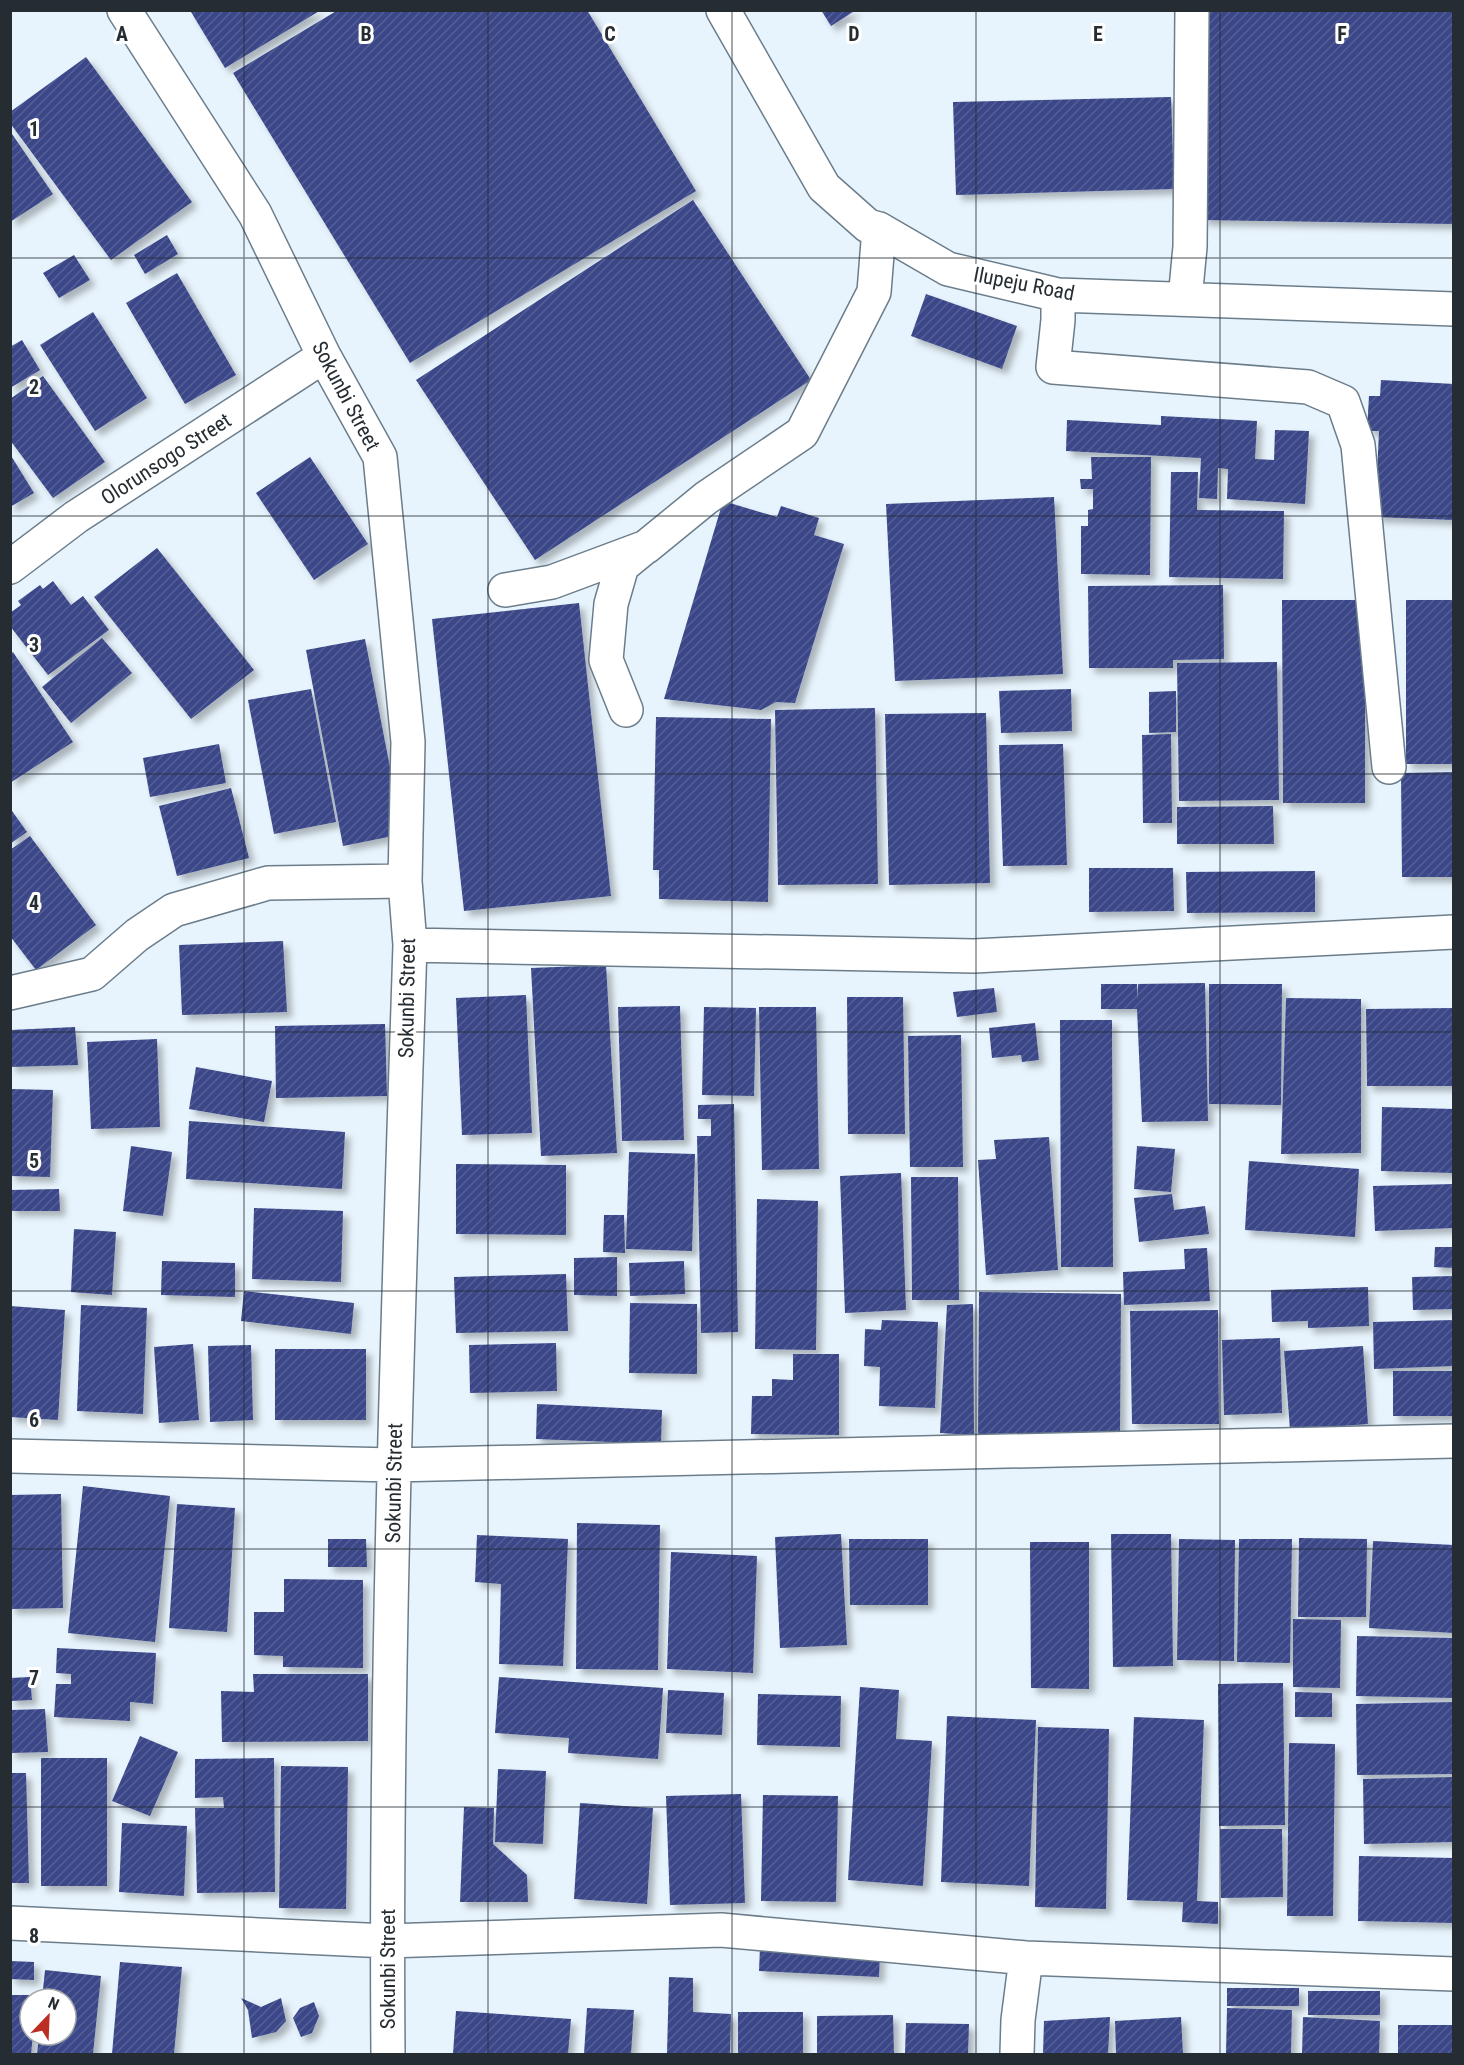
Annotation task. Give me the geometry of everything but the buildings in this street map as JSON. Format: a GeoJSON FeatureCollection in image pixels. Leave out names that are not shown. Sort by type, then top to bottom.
{"type":"FeatureCollection","features":[{"type":"Feature","properties":{"kind":"street","name":"Sokunbi Street"},"geometry":{"type":"LineString","coordinates":[[124,10],[255,214],[324,356],[380,457],[408,742],[405,881],[410,945],[393,1465],[387,1941],[388,2055]]}},
{"type":"Feature","properties":{"kind":"street","name":"Ilupeju Road"},"geometry":{"type":"LineString","coordinates":[[723,10],[824,187],[868,226],[879,229],[948,269],[1058,295],[1454,309]]}},
{"type":"Feature","properties":{"kind":"street"},"geometry":{"type":"LineString","coordinates":[[1185,299],[1190,247],[1192,10]]}},
{"type":"Feature","properties":{"kind":"street"},"geometry":{"type":"LineString","coordinates":[[626,710],[606,660],[611,604],[622,566],[706,498],[802,433],[874,292],[879,229]]}},
{"type":"Feature","properties":{"kind":"street"},"geometry":{"type":"LineString","coordinates":[[1058,295],[1053,367],[1308,387],[1343,402],[1358,445],[1389,767]]}},
{"type":"Feature","properties":{"kind":"street","name":"Olorunsogo Street"},"geometry":{"type":"LineString","coordinates":[[10,567],[76,517],[324,356]]}},
{"type":"Feature","properties":{"kind":"street"},"geometry":{"type":"LineString","coordinates":[[505,590],[552,582],[646,547]]}},
{"type":"Feature","properties":{"kind":"street"},"geometry":{"type":"LineString","coordinates":[[10,993],[92,974],[137,935],[174,910],[268,883],[405,881]]}},
{"type":"Feature","properties":{"kind":"street"},"geometry":{"type":"LineString","coordinates":[[410,945],[974,956],[1454,932]]}},
{"type":"Feature","properties":{"kind":"street"},"geometry":{"type":"LineString","coordinates":[[10,1456],[393,1465],[1454,1441]]}},
{"type":"Feature","properties":{"kind":"street"},"geometry":{"type":"LineString","coordinates":[[10,1923],[387,1941],[721,1930],[1026,1958],[1454,1974]]}},
{"type":"Feature","properties":{"kind":"street"},"geometry":{"type":"LineString","coordinates":[[1017,2055],[1018,2020],[1026,1958]]}}]}
